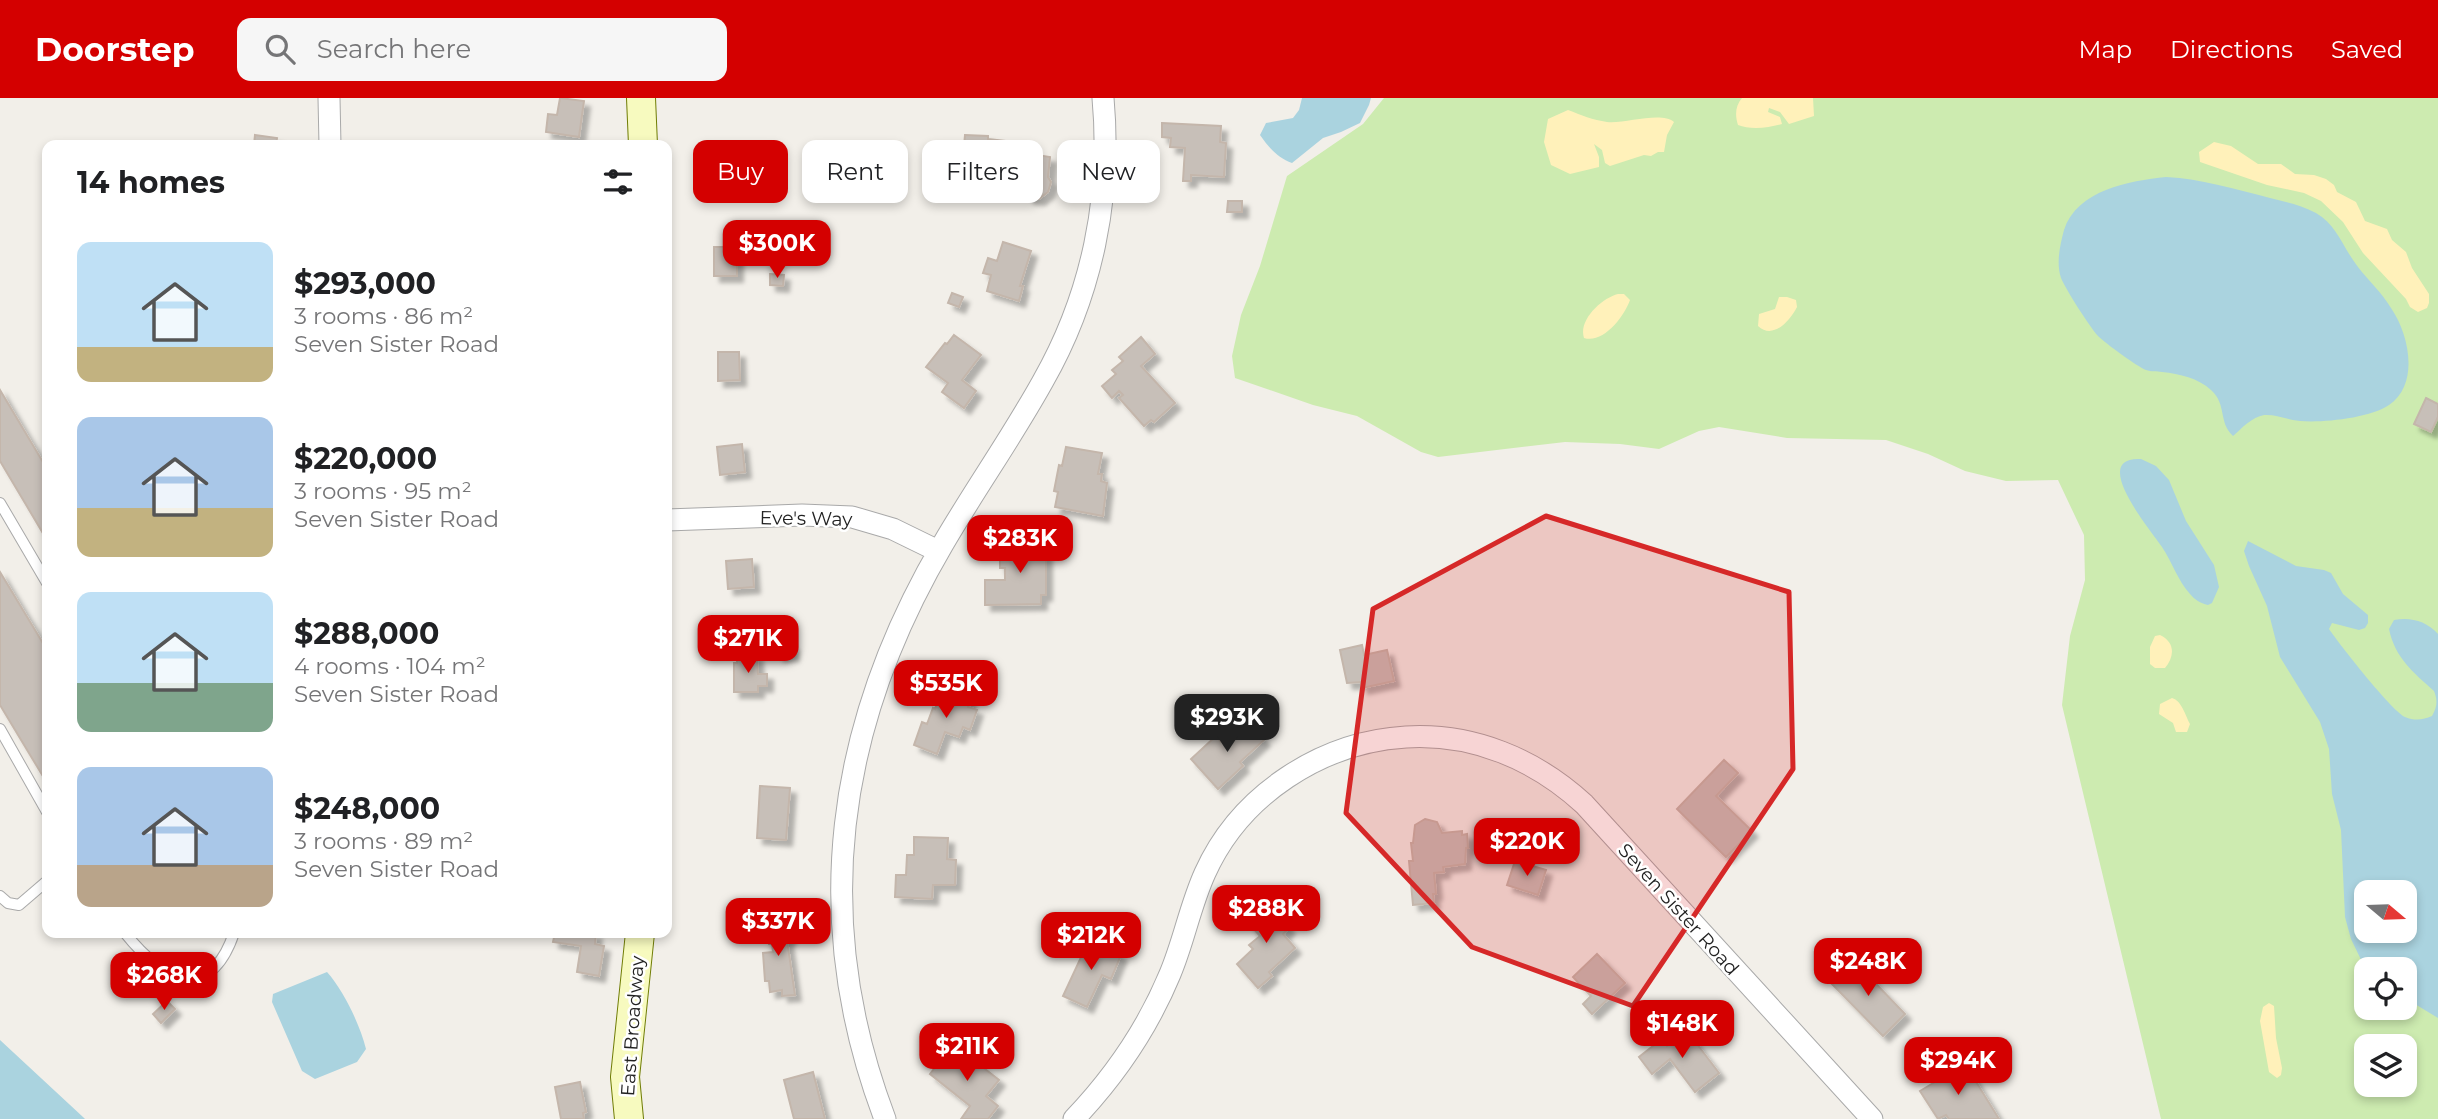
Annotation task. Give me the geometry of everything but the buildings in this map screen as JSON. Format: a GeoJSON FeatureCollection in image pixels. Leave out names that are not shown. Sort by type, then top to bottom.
{"type":"FeatureCollection","features":[{"type":"Feature","properties":{"kind":"street"},"geometry":{"type":"LineString","coordinates":[[329,98],[330,140]]}},
{"type":"Feature","properties":{"kind":"street"},"geometry":{"type":"LineString","coordinates":[[641,98],[643,140]]}},
{"type":"Feature","properties":{"kind":"street"},"geometry":{"type":"LineString","coordinates":[[885,1119],[859,1039],[843,937],[841,899],[850,783],[861,732],[895,635],[938,551],[1043,382],[1063,344],[1078,305],[1091,266],[1105,184],[1107,142],[1103,98]]}},
{"type":"Feature","properties":{"kind":"street","name":"Eve's Way"},"geometry":{"type":"LineString","coordinates":[[672,520],[845,516],[886,526],[938,551]]}},
{"type":"Feature","properties":{"kind":"street","name":"Seven Sister Road"},"geometry":{"type":"LineString","coordinates":[[1074,1119],[1112,1074],[1154,1009],[1170,973],[1204,874],[1237,822],[1258,800],[1282,781],[1317,760],[1374,741],[1415,737],[1455,739],[1494,749],[1532,765],[1566,787],[1872,1119]]}},
{"type":"Feature","properties":{"kind":"street","name":"East Broadway"},"geometry":{"type":"LineString","coordinates":[[629,1119],[625,1077],[639,938]]}},
{"type":"Feature","properties":{"kind":"lane"},"geometry":{"type":"LineString","coordinates":[[0,503],[42,574]]}},
{"type":"Feature","properties":{"kind":"lane"},"geometry":{"type":"LineString","coordinates":[[0,729],[42,803]]}},
{"type":"Feature","properties":{"kind":"lane"},"geometry":{"type":"LineString","coordinates":[[3,903],[19,905],[42,885]]}},
{"type":"Feature","properties":{"kind":"lane"},"geometry":{"type":"LineString","coordinates":[[130,938],[145,955],[171,975],[182,978],[195,978],[221,960],[232,938]]}},
{"type":"Feature","properties":{"kind":"highlighted area"},"geometry":{"type":"Polygon","coordinates":[[[1546,516],[1789,592],[1793,769],[1633,1006],[1472,947],[1346,813],[1373,609],[1546,516]]]}},
{"type":"Feature","properties":{"kind":"green space"},"geometry":{"type":"Polygon","coordinates":[[[1384,98],[2438,98],[2438,1119],[2161,1119],[2062,705],[2070,636],[2085,580],[2084,535],[2058,480],[2006,481],[1965,471],[1928,454],[1886,440],[1787,438],[1719,427],[1699,431],[1659,449],[1565,442],[1438,457],[1421,452],[1357,416],[1313,405],[1235,378],[1232,356],[1241,315],[1260,266],[1287,176],[1363,124],[1384,98]]]}},
{"type":"Feature","properties":{"kind":"sand"},"geometry":{"type":"Polygon","coordinates":[[[1742,98],[1813,98],[1814,116],[1789,124],[1780,112],[1769,108],[1768,112],[1780,117],[1782,124],[1760,128],[1743,127],[1738,125],[1736,115],[1742,98]]]}},
{"type":"Feature","properties":{"kind":"sand"},"geometry":{"type":"Polygon","coordinates":[[[1568,110],[1607,122],[1661,118],[1674,122],[1667,135],[1664,152],[1644,155],[1610,166],[1605,163],[1602,150],[1594,144],[1599,157],[1599,167],[1570,174],[1551,165],[1544,142],[1548,119],[1568,110]]]}},
{"type":"Feature","properties":{"kind":"sand"},"geometry":{"type":"Polygon","coordinates":[[[2214,142],[2231,146],[2258,164],[2281,164],[2295,174],[2326,179],[2334,185],[2337,192],[2356,202],[2365,221],[2387,229],[2392,240],[2406,252],[2412,268],[2429,294],[2427,308],[2418,312],[2410,307],[2406,299],[2363,253],[2343,222],[2321,201],[2304,193],[2267,185],[2200,162],[2199,152],[2214,142]]]}},
{"type":"Feature","properties":{"kind":"sand"},"geometry":{"type":"Polygon","coordinates":[[[1624,294],[1630,300],[1618,321],[1598,337],[1584,338],[1583,331],[1588,317],[1605,300],[1624,294]]]}},
{"type":"Feature","properties":{"kind":"sand"},"geometry":{"type":"Polygon","coordinates":[[[1779,297],[1796,300],[1797,307],[1780,327],[1764,330],[1758,326],[1759,314],[1775,309],[1779,297]]]}},
{"type":"Feature","properties":{"kind":"sand"},"geometry":{"type":"Polygon","coordinates":[[[2160,635],[2169,641],[2172,654],[2165,668],[2155,668],[2150,664],[2150,647],[2155,636],[2160,635]]]}},
{"type":"Feature","properties":{"kind":"sand"},"geometry":{"type":"Polygon","coordinates":[[[2172,698],[2181,705],[2190,724],[2187,732],[2176,732],[2173,723],[2159,714],[2160,704],[2172,698]]]}},
{"type":"Feature","properties":{"kind":"sand"},"geometry":{"type":"Polygon","coordinates":[[[2269,1003],[2274,1006],[2276,1038],[2282,1068],[2281,1075],[2277,1078],[2269,1072],[2260,1021],[2263,1007],[2269,1003]]]}},
{"type":"Feature","properties":{"kind":"water"},"geometry":{"type":"Polygon","coordinates":[[[1302,98],[1371,98],[1360,123],[1323,138],[1292,163],[1274,152],[1260,135],[1266,123],[1293,118],[1299,110],[1302,98]]]}},
{"type":"Feature","properties":{"kind":"water"},"geometry":{"type":"Polygon","coordinates":[[[2166,177],[2205,182],[2288,202],[2323,218],[2335,230],[2358,267],[2387,302],[2403,331],[2408,372],[2399,396],[2381,410],[2346,419],[2300,421],[2264,415],[2251,420],[2233,436],[2225,425],[2216,395],[2206,386],[2182,375],[2146,370],[2098,336],[2061,278],[2059,260],[2064,230],[2080,205],[2092,197],[2121,185],[2166,177]]]}},
{"type":"Feature","properties":{"kind":"water"},"geometry":{"type":"Polygon","coordinates":[[[2141,459],[2156,466],[2169,480],[2186,521],[2214,565],[2219,587],[2212,603],[2208,605],[2196,600],[2186,589],[2128,497],[2120,470],[2126,461],[2141,459]]]}},
{"type":"Feature","properties":{"kind":"water"},"geometry":{"type":"Polygon","coordinates":[[[2248,541],[2296,566],[2331,573],[2343,594],[2368,615],[2368,623],[2365,628],[2359,630],[2332,623],[2329,629],[2378,690],[2405,717],[2419,720],[2432,716],[2436,698],[2434,691],[2400,656],[2389,629],[2394,620],[2406,619],[2423,623],[2438,634],[2438,1018],[2417,1005],[2417,957],[2360,957],[2351,939],[2345,917],[2341,830],[2332,794],[2329,749],[2320,722],[2280,657],[2267,606],[2244,551],[2248,541]]]}},
{"type":"Feature","properties":{"kind":"water"},"geometry":{"type":"Polygon","coordinates":[[[327,972],[351,1009],[366,1049],[357,1062],[315,1079],[302,1071],[272,1002],[273,994],[327,972]]]}},
{"type":"Feature","properties":{"kind":"water"},"geometry":{"type":"Polygon","coordinates":[[[0,1040],[83,1117],[85,1119],[0,1119],[0,1040]]]}}]}
